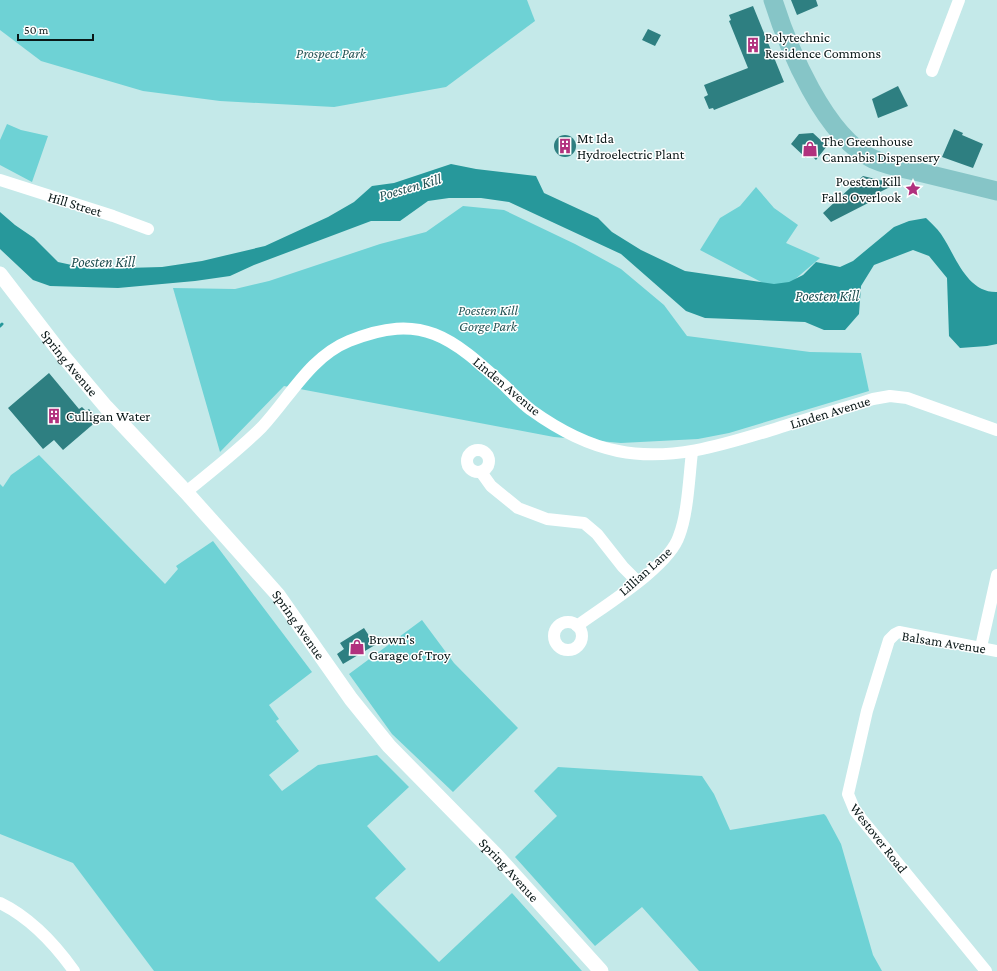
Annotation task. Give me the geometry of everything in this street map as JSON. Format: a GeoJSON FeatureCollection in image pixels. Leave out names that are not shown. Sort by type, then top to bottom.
{"type":"FeatureCollection","features":[{"type":"Feature","properties":{"kind":"main road"},"geometry":{"type":"LineString","coordinates":[[773,0],[798,66],[816,98],[837,129],[858,150],[872,159],[891,166],[997,191]]}},
{"type":"Feature","properties":{"kind":"street"},"geometry":{"type":"LineString","coordinates":[[932,71],[959,0]]}},
{"type":"Feature","properties":{"kind":"street","name":"Hill Street"},"geometry":{"type":"LineString","coordinates":[[0,180],[113,216],[148,229]]}},
{"type":"Feature","properties":{"kind":"street","name":"Spring Avenue"},"geometry":{"type":"LineString","coordinates":[[0,275],[63,356],[106,406],[186,492],[278,596],[351,699],[388,746],[497,856],[601,971]]}},
{"type":"Feature","properties":{"kind":"street","name":"Linden Avenue"},"geometry":{"type":"LineString","coordinates":[[186,492],[258,430],[318,360],[331,350],[349,341],[382,330],[402,328],[438,334],[452,341],[466,350],[531,410],[596,446],[619,451],[650,455],[692,452],[730,443],[873,399],[890,396],[907,398],[997,430]]}},
{"type":"Feature","properties":{"kind":"street","name":"Lillian Lane"},"geometry":{"type":"LineString","coordinates":[[577,626],[638,582],[665,558],[679,537],[692,452]]}},
{"type":"Feature","properties":{"kind":"street"},"geometry":{"type":"LineString","coordinates":[[481,472],[491,486],[518,508],[547,519],[584,523],[596,534],[623,568],[638,582]]}},
{"type":"Feature","properties":{"kind":"street"},"geometry":{"type":"LineString","coordinates":[[981,647],[997,575]]}},
{"type":"Feature","properties":{"kind":"street","name":"Balsam Avenue"},"geometry":{"type":"LineString","coordinates":[[892,637],[894,634],[899,632],[997,651]]}},
{"type":"Feature","properties":{"kind":"street","name":"Westover Road"},"geometry":{"type":"LineString","coordinates":[[892,637],[883,655],[867,711],[850,780],[848,794],[850,802],[855,811],[986,971]]}},
{"type":"Feature","properties":{"kind":"street"},"geometry":{"type":"LineString","coordinates":[[0,903],[12,909],[36,926],[74,971]]}},
{"type":"Feature","properties":{"kind":"green space","name":"Prospect Park"},"geometry":{"type":"Polygon","coordinates":[[[0,0],[527,0],[535,21],[446,87],[334,107],[220,101],[143,91],[41,61],[0,30],[0,0]]]}},
{"type":"Feature","properties":{"kind":"green space"},"geometry":{"type":"Polygon","coordinates":[[[7,124],[21,130],[48,136],[32,182],[0,165],[0,140],[7,124]]]}},
{"type":"Feature","properties":{"kind":"green space"},"geometry":{"type":"Polygon","coordinates":[[[756,187],[774,208],[798,225],[786,243],[820,258],[780,292],[700,250],[720,218],[740,206],[756,187]]]}},
{"type":"Feature","properties":{"kind":"green space","name":"Poesten Kill Gorge Park"},"geometry":{"type":"Polygon","coordinates":[[[463,206],[504,210],[575,244],[621,269],[664,305],[687,336],[810,352],[861,353],[869,391],[729,433],[698,439],[621,443],[554,437],[284,386],[220,452],[173,288],[235,289],[269,281],[380,244],[426,232],[463,206]]]}},
{"type":"Feature","properties":{"kind":"green space"},"geometry":{"type":"Polygon","coordinates":[[[39,455],[165,584],[178,569],[176,566],[213,541],[312,672],[269,705],[279,719],[276,721],[299,751],[269,775],[282,791],[318,765],[377,755],[409,787],[367,826],[406,869],[375,898],[439,962],[512,893],[582,971],[154,971],[73,863],[0,834],[0,484],[3,487],[11,475],[39,455]]]}},
{"type":"Feature","properties":{"kind":"green space"},"geometry":{"type":"Polygon","coordinates":[[[422,620],[454,663],[518,728],[453,792],[392,734],[349,674],[422,620]]]}},
{"type":"Feature","properties":{"kind":"green space"},"geometry":{"type":"Polygon","coordinates":[[[558,767],[702,776],[714,794],[730,830],[824,814],[841,844],[873,955],[882,971],[699,971],[642,907],[595,946],[515,857],[557,816],[534,791],[558,767]]]}},
{"type":"Feature","properties":{"kind":"water","name":"Poesten Kill"},"geometry":{"type":"Polygon","coordinates":[[[451,164],[476,169],[536,176],[544,193],[598,218],[612,232],[641,250],[685,271],[774,284],[789,282],[803,275],[816,262],[840,267],[853,261],[894,227],[909,221],[926,218],[941,234],[969,279],[986,291],[997,292],[997,344],[960,348],[949,336],[947,278],[929,256],[913,250],[874,265],[861,286],[859,314],[845,330],[824,330],[805,322],[705,318],[686,311],[621,254],[509,202],[481,198],[449,198],[428,201],[400,221],[371,221],[254,265],[230,276],[195,281],[118,288],[50,286],[33,280],[0,249],[0,212],[15,225],[34,238],[58,262],[90,269],[162,267],[202,261],[265,246],[328,217],[354,202],[372,186],[394,183],[451,164]]]}},
{"type":"Feature","properties":{"kind":"building"},"geometry":{"type":"Polygon","coordinates":[[[791,0],[816,0],[818,6],[797,15],[791,0]]]}},
{"type":"Feature","properties":{"kind":"building","name":"Polytechnic Residence Commons"},"geometry":{"type":"Polygon","coordinates":[[[753,6],[784,82],[714,110],[713,108],[709,109],[704,97],[708,95],[704,85],[748,68],[729,21],[731,20],[729,15],[753,6]]]}},
{"type":"Feature","properties":{"kind":"building"},"geometry":{"type":"Polygon","coordinates":[[[648,29],[661,35],[655,46],[642,40],[648,29]]]}},
{"type":"Feature","properties":{"kind":"building"},"geometry":{"type":"Polygon","coordinates":[[[898,86],[908,106],[878,118],[872,99],[898,86]]]}},
{"type":"Feature","properties":{"kind":"building"},"geometry":{"type":"Polygon","coordinates":[[[954,129],[963,133],[962,135],[983,144],[973,168],[942,157],[954,129]]]}},
{"type":"Feature","properties":{"kind":"building","name":"The Greenhouse Cannabis Dispensery"},"geometry":{"type":"Polygon","coordinates":[[[813,133],[827,146],[816,160],[809,153],[806,158],[791,144],[799,134],[813,133]]]}},
{"type":"Feature","properties":{"kind":"building","name":"Mt Ida Hydroelectric Plant"},"geometry":{"type":"Polygon","coordinates":[[[565,135],[573,138],[576,146],[573,154],[565,157],[557,154],[554,146],[557,138],[565,135]]]}},
{"type":"Feature","properties":{"kind":"building"},"geometry":{"type":"Polygon","coordinates":[[[863,176],[896,184],[872,196],[874,200],[831,222],[823,213],[863,176]]]}},
{"type":"Feature","properties":{"kind":"building","name":"Culligan Water"},"geometry":{"type":"Polygon","coordinates":[[[49,373],[79,409],[82,407],[86,411],[89,409],[98,420],[63,450],[54,440],[43,449],[8,408],[49,373]]]}},
{"type":"Feature","properties":{"kind":"building","name":"Brown's Garage of Troy"},"geometry":{"type":"Polygon","coordinates":[[[364,628],[375,645],[343,664],[337,654],[344,649],[340,643],[364,628]]]}},
{"type":"Feature","properties":{"kind":"place","name":"Polytechnic Residence Commons"},"geometry":{"type":"Point","coordinates":[753,45]}},
{"type":"Feature","properties":{"kind":"place","name":"Mt Ida Hydroelectric Plant"},"geometry":{"type":"Point","coordinates":[565,146]}},
{"type":"Feature","properties":{"kind":"place","name":"The Greenhouse Cannabis Dispensery"},"geometry":{"type":"Point","coordinates":[810,149]}},
{"type":"Feature","properties":{"kind":"place","name":"Poesten Kill Falls Overlook"},"geometry":{"type":"Point","coordinates":[913,189]}},
{"type":"Feature","properties":{"kind":"place","name":"Culligan Water"},"geometry":{"type":"Point","coordinates":[54,416]}},
{"type":"Feature","properties":{"kind":"place","name":"Brown's Garage of Troy"},"geometry":{"type":"Point","coordinates":[357,647]}}]}
